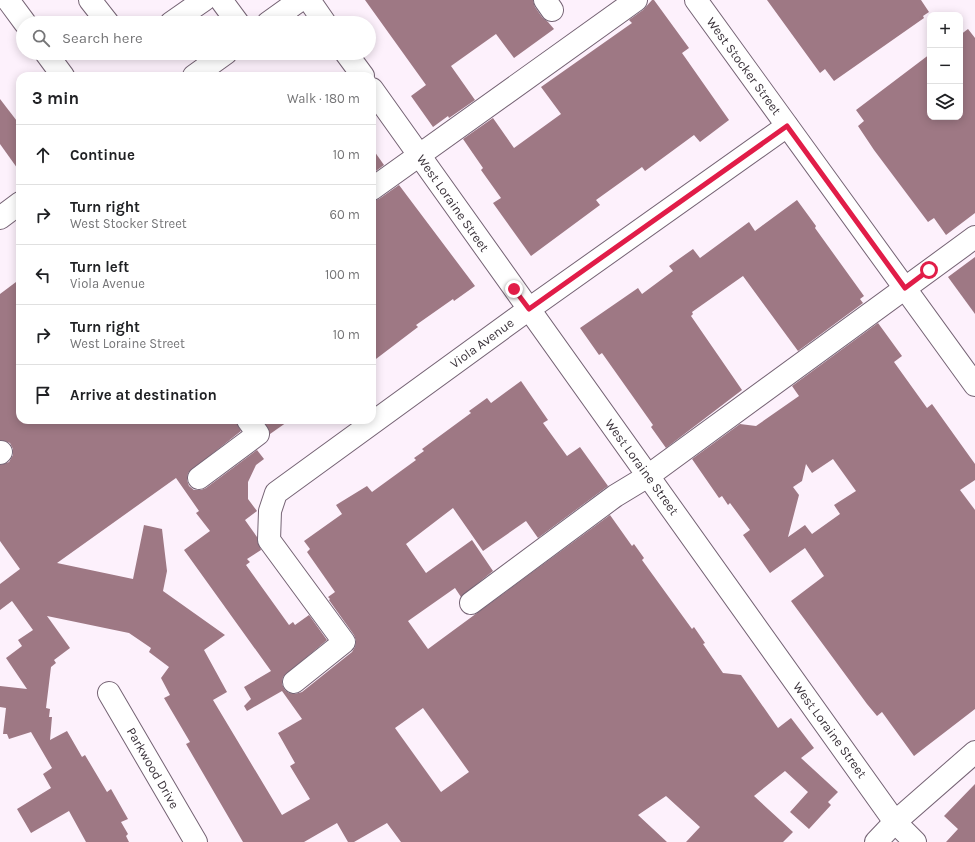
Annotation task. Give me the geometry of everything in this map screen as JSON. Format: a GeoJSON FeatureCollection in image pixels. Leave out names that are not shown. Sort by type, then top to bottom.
{"type":"FeatureCollection","features":[{"type":"Feature","properties":{"kind":"street"},"geometry":{"type":"LineString","coordinates":[[8,0],[19,16]]}},
{"type":"Feature","properties":{"kind":"street"},"geometry":{"type":"LineString","coordinates":[[90,0],[103,16]]}},
{"type":"Feature","properties":{"kind":"street"},"geometry":{"type":"LineString","coordinates":[[181,16],[204,0]]}},
{"type":"Feature","properties":{"kind":"street"},"geometry":{"type":"LineString","coordinates":[[221,0],[233,16]]}},
{"type":"Feature","properties":{"kind":"street"},"geometry":{"type":"LineString","coordinates":[[278,16],[300,0]]}},
{"type":"Feature","properties":{"kind":"street"},"geometry":{"type":"LineString","coordinates":[[309,0],[320,16]]}},
{"type":"Feature","properties":{"kind":"street"},"geometry":{"type":"LineString","coordinates":[[376,186],[636,0]]}},
{"type":"Feature","properties":{"kind":"street","name":"West Stocker Street"},"geometry":{"type":"LineString","coordinates":[[696,0],[975,384]]}},
{"type":"Feature","properties":{"kind":"street"},"geometry":{"type":"LineString","coordinates":[[51,60],[60,72]]}},
{"type":"Feature","properties":{"kind":"street"},"geometry":{"type":"LineString","coordinates":[[200,72],[216,60]]}},
{"type":"Feature","properties":{"kind":"street"},"geometry":{"type":"LineString","coordinates":[[351,60],[360,72]]}},
{"type":"Feature","properties":{"kind":"street","name":"West Loraine Street"},"geometry":{"type":"LineString","coordinates":[[376,95],[896,822],[915,842]]}},
{"type":"Feature","properties":{"kind":"street","name":"Viola Avenue"},"geometry":{"type":"LineString","coordinates":[[376,420],[529,309],[787,126]]}},
{"type":"Feature","properties":{"kind":"street"},"geometry":{"type":"LineString","coordinates":[[0,218],[16,206]]}},
{"type":"Feature","properties":{"kind":"street"},"geometry":{"type":"LineString","coordinates":[[471,603],[615,496],[648,476],[975,237]]}},
{"type":"Feature","properties":{"kind":"street"},"geometry":{"type":"LineString","coordinates":[[199,478],[258,434],[251,424]]}},
{"type":"Feature","properties":{"kind":"street","name":"Viola Avenue"},"geometry":{"type":"LineString","coordinates":[[294,682],[344,642],[269,540],[270,511],[276,493],[371,424]]}},
{"type":"Feature","properties":{"kind":"street","name":"Parkwood Drive"},"geometry":{"type":"LineString","coordinates":[[109,694],[196,842]]}},
{"type":"Feature","properties":{"kind":"street"},"geometry":{"type":"LineString","coordinates":[[876,842],[896,822],[975,752]]}},
{"type":"Feature","properties":{"kind":"building"},"geometry":{"type":"Polygon","coordinates":[[[365,0],[533,0],[535,7],[542,17],[554,29],[514,58],[496,34],[451,66],[475,100],[433,127],[411,96],[426,85],[365,0]]]}},
{"type":"Feature","properties":{"kind":"building"},"geometry":{"type":"Polygon","coordinates":[[[652,0],[654,0],[689,48],[682,53],[729,120],[700,142],[694,135],[645,171],[642,167],[596,200],[600,205],[531,256],[493,203],[501,198],[481,170],[483,168],[463,139],[493,118],[514,148],[561,114],[541,87],[632,23],[629,20],[643,10],[652,0]]]}},
{"type":"Feature","properties":{"kind":"building"},"geometry":{"type":"Polygon","coordinates":[[[767,0],[921,0],[929,12],[923,16],[924,18],[834,81],[825,69],[820,73],[767,0]]]}},
{"type":"Feature","properties":{"kind":"building"},"geometry":{"type":"Polygon","coordinates":[[[968,29],[975,38],[975,213],[946,235],[934,218],[928,222],[874,150],[858,126],[864,121],[856,110],[927,56],[927,120],[963,120],[963,33],[968,29]]]}},
{"type":"Feature","properties":{"kind":"building"},"geometry":{"type":"Polygon","coordinates":[[[0,99],[16,120],[16,166],[0,144],[0,99]]]}},
{"type":"Feature","properties":{"kind":"building"},"geometry":{"type":"Polygon","coordinates":[[[376,154],[384,165],[376,171],[376,154]]]}},
{"type":"Feature","properties":{"kind":"building"},"geometry":{"type":"Polygon","coordinates":[[[399,185],[475,286],[454,301],[453,299],[416,325],[418,327],[376,359],[376,200],[399,185]]]}},
{"type":"Feature","properties":{"kind":"building"},"geometry":{"type":"Polygon","coordinates":[[[797,200],[816,226],[815,228],[864,296],[860,299],[863,303],[798,351],[743,276],[692,312],[693,314],[691,316],[742,390],[666,448],[651,427],[653,425],[602,353],[599,355],[580,328],[638,288],[642,294],[673,271],[669,266],[693,249],[700,258],[749,222],[755,231],[797,200]]]}},
{"type":"Feature","properties":{"kind":"building"},"geometry":{"type":"Polygon","coordinates":[[[975,257],[975,314],[948,277],[975,257]]]}},
{"type":"Feature","properties":{"kind":"building"},"geometry":{"type":"Polygon","coordinates":[[[16,282],[16,424],[238,424],[241,431],[188,473],[187,480],[189,486],[194,490],[201,490],[206,488],[257,450],[264,459],[256,465],[248,482],[248,499],[257,511],[245,520],[257,537],[261,550],[247,559],[250,562],[246,565],[289,625],[293,622],[295,625],[309,615],[327,640],[283,677],[282,684],[285,690],[289,693],[295,694],[302,692],[352,652],[356,641],[354,635],[329,600],[330,599],[328,597],[335,592],[307,552],[310,549],[304,541],[342,514],[336,505],[367,486],[372,492],[416,460],[414,458],[424,451],[422,449],[471,413],[469,411],[487,398],[491,403],[521,381],[548,420],[543,423],[567,456],[580,447],[608,486],[538,538],[526,521],[483,551],[453,508],[406,544],[426,573],[472,540],[493,571],[461,597],[455,588],[408,621],[428,649],[610,515],[632,546],[634,544],[644,558],[642,560],[692,629],[694,627],[705,643],[703,644],[723,673],[741,675],[778,728],[791,718],[814,748],[801,758],[838,792],[828,802],[831,805],[809,829],[790,812],[808,792],[785,771],[754,796],[793,832],[783,842],[686,842],[700,827],[666,796],[638,815],[667,842],[401,842],[387,823],[354,842],[348,842],[337,823],[304,842],[243,842],[186,744],[190,742],[164,698],[170,695],[161,678],[169,667],[149,652],[151,648],[129,633],[47,616],[70,648],[54,660],[56,663],[51,667],[46,708],[50,709],[49,717],[52,717],[50,740],[67,731],[82,757],[85,755],[107,792],[111,789],[128,819],[121,822],[128,834],[126,836],[129,842],[86,842],[69,811],[31,833],[17,809],[51,788],[43,774],[52,768],[31,732],[9,739],[7,734],[3,734],[6,708],[0,707],[0,686],[27,689],[6,658],[22,646],[18,640],[33,630],[12,601],[0,610],[0,584],[20,569],[0,541],[0,465],[9,462],[13,455],[13,449],[10,443],[0,440],[0,294],[16,282]],[[176,478],[57,563],[133,579],[144,525],[162,529],[167,571],[163,591],[225,635],[204,650],[227,692],[213,700],[282,815],[310,799],[290,766],[295,763],[278,733],[302,719],[282,691],[247,711],[244,706],[251,699],[244,687],[271,671],[184,550],[210,531],[196,513],[199,511],[176,478]],[[423,708],[395,728],[441,792],[469,772],[423,708]]]}},
{"type":"Feature","properties":{"kind":"building"},"geometry":{"type":"Polygon","coordinates":[[[878,323],[902,356],[894,362],[927,408],[932,404],[975,464],[975,480],[960,490],[975,510],[975,709],[914,756],[882,712],[877,716],[867,704],[791,601],[824,576],[805,548],[770,573],[743,535],[750,530],[730,503],[728,505],[722,496],[719,498],[692,459],[740,424],[756,426],[799,396],[792,386],[878,323]],[[833,459],[812,473],[806,464],[802,481],[793,487],[799,495],[788,537],[805,525],[812,534],[840,514],[834,505],[856,491],[833,459]]]}},
{"type":"Feature","properties":{"kind":"building"},"geometry":{"type":"Polygon","coordinates":[[[265,424],[284,424],[270,434],[265,424]]]}},
{"type":"Feature","properties":{"kind":"building"},"geometry":{"type":"Polygon","coordinates":[[[975,784],[975,842],[946,842],[958,829],[944,816],[975,784]]]}},
{"type":"Feature","properties":{"kind":"route"},"geometry":{"type":"LineString","coordinates":[[514,289],[529,309],[787,126],[905,288],[929,270]]}}]}
